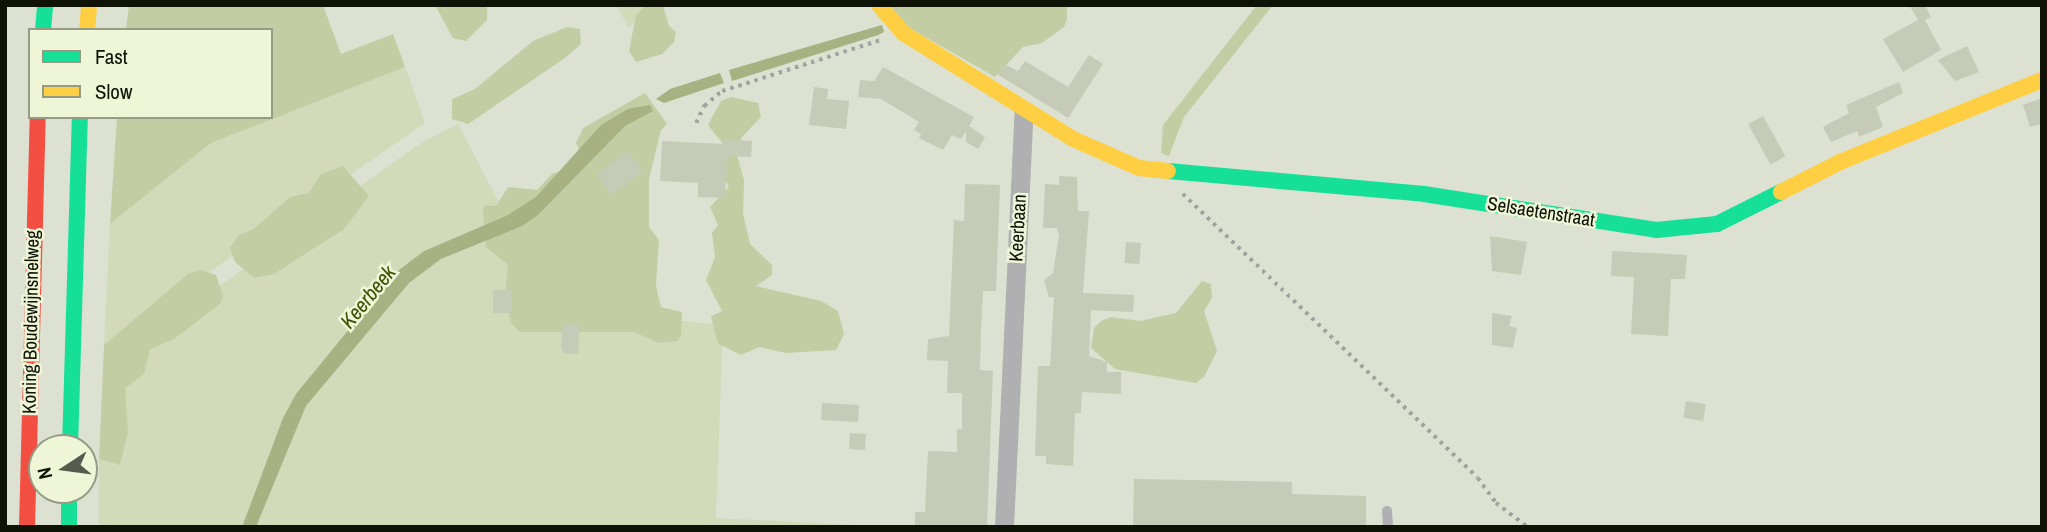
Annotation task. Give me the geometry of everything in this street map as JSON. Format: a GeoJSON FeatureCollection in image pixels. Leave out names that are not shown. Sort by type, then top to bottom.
{"type":"FeatureCollection","features":[{"type":"Feature","properties":{"kind":"main road"},"geometry":{"type":"LineString","coordinates":[[43,28],[45,5]]}},
{"type":"Feature","properties":{"kind":"main road"},"geometry":{"type":"LineString","coordinates":[[87,28],[89,5]]}},
{"type":"Feature","properties":{"kind":"main road"},"geometry":{"type":"LineString","coordinates":[[879,5],[903,33],[1024,110]]}},
{"type":"Feature","properties":{"kind":"main road","name":"Selsaetenstraat"},"geometry":{"type":"LineString","coordinates":[[1024,110],[1117,162],[1167,173],[1396,191],[1676,230],[1730,219],[1840,162],[2042,80]]}},
{"type":"Feature","properties":{"kind":"main road","name":"Koning Boudewijnsnelweg"},"geometry":{"type":"LineString","coordinates":[[27,527],[38,119]]}},
{"type":"Feature","properties":{"kind":"main road"},"geometry":{"type":"LineString","coordinates":[[70,434],[80,119]]}},
{"type":"Feature","properties":{"kind":"main road"},"geometry":{"type":"LineString","coordinates":[[69,504],[69,527]]}},
{"type":"Feature","properties":{"kind":"street","name":"Keerbaan"},"geometry":{"type":"LineString","coordinates":[[1004,527],[1024,110]]}},
{"type":"Feature","properties":{"kind":"lane"},"geometry":{"type":"LineString","coordinates":[[1388,511],[1388,527]]}},
{"type":"Feature","properties":{"kind":"path"},"geometry":{"type":"LineString","coordinates":[[696,123],[704,106],[722,91],[903,33]]}},
{"type":"Feature","properties":{"kind":"path"},"geometry":{"type":"LineString","coordinates":[[1167,173],[1193,206],[1478,478],[1496,503],[1528,527]]}},
{"type":"Feature","properties":{"kind":"shaded area"},"geometry":{"type":"Polygon","coordinates":[[[129,5],[323,5],[341,54],[393,34],[405,67],[273,119],[273,28],[126,28],[129,5]]]}},
{"type":"Feature","properties":{"kind":"shaded area"},"geometry":{"type":"Polygon","coordinates":[[[435,5],[487,5],[487,20],[466,41],[453,38],[435,5]]]}},
{"type":"Feature","properties":{"kind":"shaded area"},"geometry":{"type":"Polygon","coordinates":[[[617,5],[651,5],[628,28],[617,5]]]}},
{"type":"Feature","properties":{"kind":"shaded area"},"geometry":{"type":"Polygon","coordinates":[[[646,5],[663,5],[669,26],[676,32],[674,42],[662,54],[636,62],[629,51],[636,15],[646,5]]]}},
{"type":"Feature","properties":{"kind":"shaded area"},"geometry":{"type":"Polygon","coordinates":[[[890,5],[1067,5],[1067,19],[1064,27],[1042,43],[1023,47],[995,77],[906,26],[890,5]]]}},
{"type":"Feature","properties":{"kind":"shaded area"},"geometry":{"type":"Polygon","coordinates":[[[1257,5],[1273,5],[1184,117],[1169,156],[1161,153],[1163,125],[1257,5]]]}},
{"type":"Feature","properties":{"kind":"shaded area"},"geometry":{"type":"Polygon","coordinates":[[[882,25],[884,32],[878,35],[732,81],[729,70],[882,25]]]}},
{"type":"Feature","properties":{"kind":"shaded area"},"geometry":{"type":"Polygon","coordinates":[[[567,27],[580,29],[581,44],[565,58],[468,124],[452,119],[452,99],[475,89],[533,41],[567,27]]]}},
{"type":"Feature","properties":{"kind":"shaded area"},"geometry":{"type":"Polygon","coordinates":[[[405,67],[425,123],[104,345],[110,224],[211,143],[405,67]]]}},
{"type":"Feature","properties":{"kind":"shaded area"},"geometry":{"type":"Polygon","coordinates":[[[720,73],[724,83],[664,103],[656,99],[670,89],[720,73]]]}},
{"type":"Feature","properties":{"kind":"shaded area"},"geometry":{"type":"Polygon","coordinates":[[[645,93],[667,124],[661,130],[649,179],[649,227],[659,240],[656,286],[661,307],[682,312],[681,336],[677,341],[659,343],[634,332],[520,332],[511,323],[505,297],[508,265],[486,247],[483,210],[485,205],[496,206],[508,187],[537,190],[553,173],[564,171],[581,153],[576,143],[583,128],[645,93]]]}},
{"type":"Feature","properties":{"kind":"shaded area"},"geometry":{"type":"Polygon","coordinates":[[[731,97],[758,103],[761,117],[742,137],[737,155],[744,180],[743,213],[750,244],[772,265],[772,275],[756,286],[821,301],[838,311],[844,334],[836,350],[786,353],[759,347],[741,355],[719,344],[716,338],[711,316],[722,311],[706,280],[715,257],[712,233],[718,225],[710,207],[729,187],[723,177],[723,144],[708,125],[721,101],[731,97]]]}},
{"type":"Feature","properties":{"kind":"shaded area"},"geometry":{"type":"Polygon","coordinates":[[[650,105],[653,111],[625,126],[538,215],[522,226],[441,259],[409,283],[306,406],[256,527],[242,527],[283,418],[296,394],[395,273],[424,251],[506,216],[536,197],[601,125],[628,109],[650,105]]]}},
{"type":"Feature","properties":{"kind":"shaded area"},"geometry":{"type":"Polygon","coordinates":[[[117,119],[272,119],[211,143],[110,224],[117,119]]]}},
{"type":"Feature","properties":{"kind":"shaded area"},"geometry":{"type":"Polygon","coordinates":[[[458,124],[506,216],[424,251],[395,273],[283,418],[242,527],[99,527],[99,459],[120,464],[122,370],[149,336],[421,143],[458,124]]]}},
{"type":"Feature","properties":{"kind":"shaded area"},"geometry":{"type":"Polygon","coordinates":[[[343,166],[369,196],[344,229],[274,274],[254,278],[235,262],[230,248],[239,235],[254,229],[290,197],[309,193],[321,174],[343,166]]]}},
{"type":"Feature","properties":{"kind":"shaded area"},"geometry":{"type":"Polygon","coordinates":[[[516,229],[640,317],[723,325],[716,518],[894,527],[256,527],[306,406],[409,283],[441,259],[516,229]]]}},
{"type":"Feature","properties":{"kind":"shaded area"},"geometry":{"type":"Polygon","coordinates":[[[201,270],[216,275],[223,295],[220,304],[174,339],[150,349],[144,374],[125,388],[128,433],[120,465],[99,459],[104,345],[188,274],[201,270]]]}},
{"type":"Feature","properties":{"kind":"shaded area"},"geometry":{"type":"Polygon","coordinates":[[[1202,281],[1211,284],[1212,298],[1204,311],[1217,351],[1204,377],[1196,383],[1115,369],[1091,348],[1094,328],[1101,321],[1111,317],[1140,321],[1176,313],[1202,281]]]}},
{"type":"Feature","properties":{"kind":"building"},"geometry":{"type":"Polygon","coordinates":[[[1909,5],[1925,5],[1931,17],[1925,20],[1941,50],[1903,72],[1883,39],[1918,20],[1909,5]]]}},
{"type":"Feature","properties":{"kind":"building"},"geometry":{"type":"Polygon","coordinates":[[[1967,46],[1979,72],[1955,81],[1938,60],[1967,46]]]}},
{"type":"Feature","properties":{"kind":"building"},"geometry":{"type":"Polygon","coordinates":[[[1089,55],[1103,64],[1068,118],[997,74],[1006,65],[1018,71],[1025,61],[1068,87],[1089,55]]]}},
{"type":"Feature","properties":{"kind":"building"},"geometry":{"type":"Polygon","coordinates":[[[883,67],[974,117],[969,126],[985,137],[978,149],[966,142],[966,131],[961,139],[952,135],[943,150],[919,138],[921,134],[914,130],[919,122],[911,117],[881,99],[858,97],[860,80],[874,81],[883,67]]]}},
{"type":"Feature","properties":{"kind":"building"},"geometry":{"type":"Polygon","coordinates":[[[1899,82],[1903,93],[1876,107],[1883,127],[1859,137],[1857,131],[1831,142],[1823,127],[1849,113],[1846,105],[1899,82]]]}},
{"type":"Feature","properties":{"kind":"building"},"geometry":{"type":"Polygon","coordinates":[[[814,87],[828,89],[827,99],[849,101],[846,129],[809,125],[814,87]]]}},
{"type":"Feature","properties":{"kind":"building"},"geometry":{"type":"Polygon","coordinates":[[[2042,98],[2042,124],[2030,127],[2023,105],[2042,98]]]}},
{"type":"Feature","properties":{"kind":"building"},"geometry":{"type":"Polygon","coordinates":[[[1763,116],[1785,156],[1770,164],[1748,124],[1763,116]]]}},
{"type":"Feature","properties":{"kind":"building"},"geometry":{"type":"Polygon","coordinates":[[[722,139],[752,141],[751,157],[727,156],[725,198],[698,197],[698,183],[660,181],[662,141],[722,144],[722,139]]]}},
{"type":"Feature","properties":{"kind":"building"},"geometry":{"type":"Polygon","coordinates":[[[628,151],[643,171],[612,194],[597,174],[628,151]]]}},
{"type":"Feature","properties":{"kind":"building"},"geometry":{"type":"Polygon","coordinates":[[[1059,176],[1077,177],[1078,211],[1089,211],[1083,293],[1134,295],[1133,312],[1091,310],[1089,356],[1107,362],[1107,372],[1121,372],[1121,394],[1082,392],[1081,413],[1075,413],[1073,466],[1046,464],[1046,456],[1035,456],[1038,366],[1050,366],[1054,297],[1049,297],[1044,280],[1053,273],[1059,236],[1057,228],[1043,228],[1045,184],[1059,185],[1059,176]]]}},
{"type":"Feature","properties":{"kind":"building"},"geometry":{"type":"Polygon","coordinates":[[[965,184],[1000,185],[996,291],[983,291],[981,329],[980,370],[993,371],[987,527],[915,527],[915,512],[925,512],[928,451],[957,452],[957,429],[962,429],[962,393],[947,393],[948,361],[927,360],[928,339],[949,336],[954,220],[964,221],[965,184]]]}},
{"type":"Feature","properties":{"kind":"building"},"geometry":{"type":"Polygon","coordinates":[[[1490,236],[1527,242],[1521,275],[1492,271],[1490,236]]]}},
{"type":"Feature","properties":{"kind":"building"},"geometry":{"type":"Polygon","coordinates":[[[1126,242],[1141,243],[1139,264],[1125,263],[1126,242]]]}},
{"type":"Feature","properties":{"kind":"building"},"geometry":{"type":"Polygon","coordinates":[[[1612,251],[1687,255],[1685,279],[1671,279],[1668,336],[1631,334],[1634,277],[1611,276],[1612,251]]]}},
{"type":"Feature","properties":{"kind":"building"},"geometry":{"type":"Polygon","coordinates":[[[493,290],[511,290],[511,313],[493,313],[493,290]]]}},
{"type":"Feature","properties":{"kind":"building"},"geometry":{"type":"Polygon","coordinates":[[[1492,313],[1512,316],[1509,326],[1517,328],[1513,348],[1492,345],[1492,313]]]}},
{"type":"Feature","properties":{"kind":"building"},"geometry":{"type":"Polygon","coordinates":[[[563,324],[580,325],[578,354],[564,353],[561,347],[563,324]]]}},
{"type":"Feature","properties":{"kind":"building"},"geometry":{"type":"Polygon","coordinates":[[[1686,401],[1706,404],[1703,421],[1683,418],[1686,401]]]}},
{"type":"Feature","properties":{"kind":"building"},"geometry":{"type":"Polygon","coordinates":[[[822,403],[859,405],[858,422],[821,420],[822,403]]]}},
{"type":"Feature","properties":{"kind":"building"},"geometry":{"type":"Polygon","coordinates":[[[850,433],[866,434],[865,450],[849,449],[850,433]]]}},
{"type":"Feature","properties":{"kind":"building"},"geometry":{"type":"Polygon","coordinates":[[[1134,479],[1292,482],[1292,494],[1366,496],[1366,527],[1133,527],[1134,479]]]}},
{"type":"Feature","properties":{"kind":"traffic: fast"},"geometry":{"type":"LineString","coordinates":[[43,28],[45,5]]}},
{"type":"Feature","properties":{"kind":"traffic: fast"},"geometry":{"type":"LineString","coordinates":[[70,434],[80,119]]}},
{"type":"Feature","properties":{"kind":"traffic: fast"},"geometry":{"type":"LineString","coordinates":[[1168,171],[1424,194],[1656,230],[1717,224],[1781,192]]}},
{"type":"Feature","properties":{"kind":"traffic: fast"},"geometry":{"type":"LineString","coordinates":[[69,504],[69,527]]}},
{"type":"Feature","properties":{"kind":"traffic: slow"},"geometry":{"type":"LineString","coordinates":[[87,28],[89,5]]}},
{"type":"Feature","properties":{"kind":"traffic: slow"},"geometry":{"type":"LineString","coordinates":[[879,5],[903,33],[1073,139],[1139,168],[1168,171]]}},
{"type":"Feature","properties":{"kind":"traffic: slow"},"geometry":{"type":"LineString","coordinates":[[1781,192],[1840,162],[2042,80]]}},
{"type":"Feature","properties":{"kind":"traffic: jam"},"geometry":{"type":"LineString","coordinates":[[27,527],[38,119]]}},
{"type":"Feature","properties":{"kind":"water label","name":"Keerbeek"},"geometry":{"type":"Point","coordinates":[368,297]}}]}
